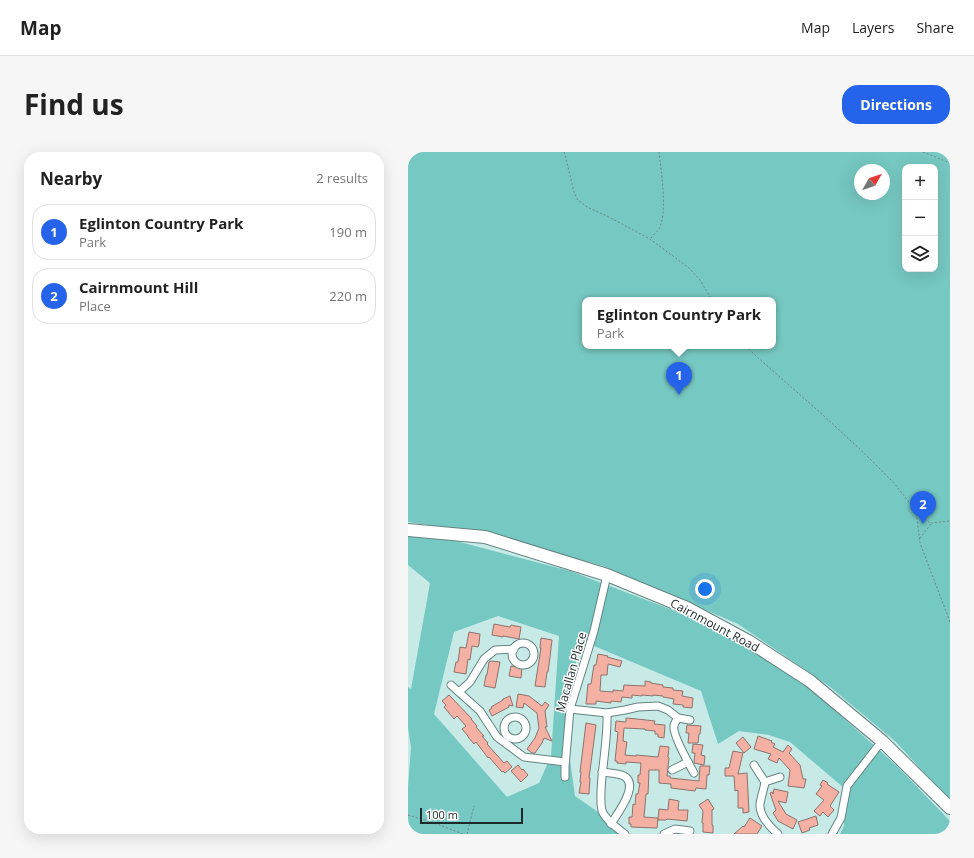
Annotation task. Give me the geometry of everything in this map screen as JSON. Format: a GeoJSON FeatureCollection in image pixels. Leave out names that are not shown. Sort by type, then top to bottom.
{"type":"FeatureCollection","features":[{"type":"Feature","properties":{"kind":"main road","name":"Cairnmount Road"},"geometry":{"type":"LineString","coordinates":[[408,530],[484,537],[607,575],[687,608],[750,642],[810,681],[882,741],[950,808]]}},
{"type":"Feature","properties":{"kind":"street","name":"Macallan Place"},"geometry":{"type":"LineString","coordinates":[[565,777],[570,708],[594,631],[607,575]]}},
{"type":"Feature","properties":{"kind":"street"},"geometry":{"type":"LineString","coordinates":[[459,692],[470,682],[484,659],[494,650],[514,649]]}},
{"type":"Feature","properties":{"kind":"street"},"geometry":{"type":"LineString","coordinates":[[451,685],[480,711],[497,738],[524,757],[565,762]]}},
{"type":"Feature","properties":{"kind":"street"},"geometry":{"type":"LineString","coordinates":[[570,708],[607,714],[638,707],[658,706],[668,710],[678,718],[690,720]]}},
{"type":"Feature","properties":{"kind":"street"},"geometry":{"type":"LineString","coordinates":[[607,714],[608,728],[602,772],[602,812],[611,824],[625,834]]}},
{"type":"Feature","properties":{"kind":"street"},"geometry":{"type":"LineString","coordinates":[[678,718],[674,724],[674,730],[694,773]]}},
{"type":"Feature","properties":{"kind":"street"},"geometry":{"type":"LineString","coordinates":[[497,738],[505,733]]}},
{"type":"Feature","properties":{"kind":"street"},"geometry":{"type":"LineString","coordinates":[[832,834],[841,818],[847,786],[882,741]]}},
{"type":"Feature","properties":{"kind":"street"},"geometry":{"type":"LineString","coordinates":[[672,770],[688,762]]}},
{"type":"Feature","properties":{"kind":"street"},"geometry":{"type":"LineString","coordinates":[[754,765],[766,782],[760,806],[765,821],[778,834]]}},
{"type":"Feature","properties":{"kind":"street"},"geometry":{"type":"LineString","coordinates":[[602,772],[622,775],[629,781],[630,790],[611,824]]}},
{"type":"Feature","properties":{"kind":"street"},"geometry":{"type":"LineString","coordinates":[[766,782],[780,776]]}},
{"type":"Feature","properties":{"kind":"street"},"geometry":{"type":"LineString","coordinates":[[664,834],[675,829],[690,831]]}},
{"type":"Feature","properties":{"kind":"path"},"geometry":{"type":"LineString","coordinates":[[564,152],[577,199],[587,207],[610,217],[650,239],[689,268],[700,280],[710,297]]}},
{"type":"Feature","properties":{"kind":"path"},"geometry":{"type":"LineString","coordinates":[[650,239],[659,229],[662,218],[664,192],[659,152]]}},
{"type":"Feature","properties":{"kind":"path"},"geometry":{"type":"LineString","coordinates":[[923,152],[950,163]]}},
{"type":"Feature","properties":{"kind":"path"},"geometry":{"type":"LineString","coordinates":[[749,349],[823,414],[865,454],[894,483],[916,511],[930,524]]}},
{"type":"Feature","properties":{"kind":"path"},"geometry":{"type":"LineString","coordinates":[[916,511],[920,543],[950,622]]}},
{"type":"Feature","properties":{"kind":"path"},"geometry":{"type":"LineString","coordinates":[[920,539],[930,524],[950,521]]}},
{"type":"Feature","properties":{"kind":"path"},"geometry":{"type":"LineString","coordinates":[[467,834],[474,806]]}},
{"type":"Feature","properties":{"kind":"path"},"geometry":{"type":"LineString","coordinates":[[408,815],[448,827],[463,834]]}},
{"type":"Feature","properties":{"kind":"shaded area"},"geometry":{"type":"Polygon","coordinates":[[[408,152],[950,152],[950,801],[896,742],[829,686],[738,624],[603,566],[514,542],[460,530],[408,522],[408,152]]]}},
{"type":"Feature","properties":{"kind":"shaded area"},"geometry":{"type":"Polygon","coordinates":[[[408,535],[441,537],[570,571],[704,622],[804,683],[897,766],[950,821],[950,834],[840,834],[844,826],[844,788],[790,742],[769,735],[739,731],[718,744],[701,691],[580,640],[565,724],[575,796],[621,828],[625,834],[408,834],[408,787],[411,747],[408,728],[408,687],[411,689],[430,583],[408,565],[408,535]],[[498,616],[454,632],[434,714],[507,797],[539,783],[551,756],[559,636],[498,616]]]}},
{"type":"Feature","properties":{"kind":"building"},"geometry":{"type":"Polygon","coordinates":[[[494,624],[510,627],[511,625],[521,627],[519,639],[492,635],[494,624]]]}},
{"type":"Feature","properties":{"kind":"building"},"geometry":{"type":"Polygon","coordinates":[[[469,632],[480,634],[478,647],[472,646],[466,674],[454,672],[456,662],[458,662],[460,647],[466,648],[469,632]]]}},
{"type":"Feature","properties":{"kind":"building"},"geometry":{"type":"Polygon","coordinates":[[[541,638],[552,640],[545,687],[535,686],[541,648],[541,638]]]}},
{"type":"Feature","properties":{"kind":"building"},"geometry":{"type":"Polygon","coordinates":[[[598,654],[622,661],[620,667],[608,664],[607,675],[601,675],[600,691],[623,691],[624,685],[645,686],[645,681],[651,682],[663,685],[663,687],[673,688],[673,690],[683,691],[682,696],[693,698],[692,708],[673,704],[674,699],[653,695],[632,695],[632,698],[622,697],[621,702],[611,701],[611,703],[596,701],[596,704],[586,704],[588,684],[591,684],[594,665],[596,665],[598,654]]]}},
{"type":"Feature","properties":{"kind":"building"},"geometry":{"type":"Polygon","coordinates":[[[489,662],[500,662],[495,688],[484,686],[489,662]]]}},
{"type":"Feature","properties":{"kind":"building"},"geometry":{"type":"Polygon","coordinates":[[[511,666],[522,668],[521,678],[509,676],[511,666]]]}},
{"type":"Feature","properties":{"kind":"building"},"geometry":{"type":"Polygon","coordinates":[[[518,694],[529,696],[542,706],[545,702],[549,705],[545,711],[547,727],[545,727],[552,741],[544,738],[535,753],[532,753],[527,749],[535,738],[539,728],[537,713],[524,703],[523,708],[516,707],[518,694]]]}},
{"type":"Feature","properties":{"kind":"building"},"geometry":{"type":"Polygon","coordinates":[[[449,695],[472,719],[477,726],[476,727],[484,736],[482,736],[488,743],[487,744],[504,763],[507,761],[512,767],[505,773],[503,771],[502,772],[489,757],[488,758],[476,742],[474,744],[468,737],[462,729],[466,726],[457,716],[454,719],[444,707],[446,705],[442,701],[449,695]]]}},
{"type":"Feature","properties":{"kind":"building"},"geometry":{"type":"Polygon","coordinates":[[[510,696],[513,706],[509,705],[509,707],[492,716],[489,710],[492,708],[491,707],[510,696]]]}},
{"type":"Feature","properties":{"kind":"building"},"geometry":{"type":"Polygon","coordinates":[[[626,718],[655,721],[654,724],[665,725],[664,738],[658,737],[658,734],[655,734],[655,731],[624,728],[623,741],[627,742],[625,755],[658,757],[660,746],[669,747],[667,776],[670,776],[670,778],[699,781],[700,766],[710,766],[709,775],[707,775],[706,789],[696,788],[695,791],[671,788],[671,784],[659,783],[659,770],[649,770],[648,794],[646,794],[644,817],[658,818],[657,828],[631,827],[631,824],[629,824],[629,817],[632,817],[633,804],[635,805],[636,794],[638,794],[640,783],[638,783],[638,775],[640,775],[641,763],[626,762],[626,764],[617,763],[617,761],[615,761],[618,732],[615,731],[616,721],[626,722],[626,718]]]}},
{"type":"Feature","properties":{"kind":"building"},"geometry":{"type":"Polygon","coordinates":[[[586,723],[596,725],[589,778],[589,794],[579,793],[586,723]]]}},
{"type":"Feature","properties":{"kind":"building"},"geometry":{"type":"Polygon","coordinates":[[[687,725],[701,726],[698,743],[688,743],[689,733],[686,733],[687,725]]]}},
{"type":"Feature","properties":{"kind":"building"},"geometry":{"type":"Polygon","coordinates":[[[758,736],[772,741],[771,742],[775,744],[773,747],[783,752],[788,745],[792,749],[789,753],[800,765],[803,779],[806,779],[804,788],[788,786],[790,770],[779,758],[777,763],[768,759],[771,754],[754,749],[758,736]]]}},
{"type":"Feature","properties":{"kind":"building"},"geometry":{"type":"Polygon","coordinates":[[[743,737],[751,747],[744,753],[736,743],[743,737]]]}},
{"type":"Feature","properties":{"kind":"building"},"geometry":{"type":"Polygon","coordinates":[[[693,744],[703,745],[701,755],[705,756],[704,765],[694,763],[695,753],[692,753],[693,744]]]}},
{"type":"Feature","properties":{"kind":"building"},"geometry":{"type":"Polygon","coordinates":[[[733,751],[743,753],[738,774],[747,773],[749,812],[743,813],[743,808],[738,808],[738,790],[735,791],[734,776],[725,776],[725,768],[729,768],[733,751]]]}},
{"type":"Feature","properties":{"kind":"building"},"geometry":{"type":"Polygon","coordinates":[[[518,765],[528,775],[521,782],[511,771],[518,765]]]}},
{"type":"Feature","properties":{"kind":"building"},"geometry":{"type":"Polygon","coordinates":[[[823,780],[839,792],[830,806],[834,810],[828,817],[823,812],[820,816],[814,811],[824,800],[816,794],[822,786],[820,785],[823,780]]]}},
{"type":"Feature","properties":{"kind":"building"},"geometry":{"type":"Polygon","coordinates":[[[774,789],[788,792],[786,803],[778,801],[786,814],[797,820],[793,829],[778,821],[773,813],[776,810],[770,793],[772,792],[773,794],[774,789]]]}},
{"type":"Feature","properties":{"kind":"building"},"geometry":{"type":"Polygon","coordinates":[[[669,799],[679,801],[678,810],[688,810],[687,821],[667,819],[658,820],[659,809],[668,810],[669,799]]]}},
{"type":"Feature","properties":{"kind":"building"},"geometry":{"type":"Polygon","coordinates":[[[708,799],[714,809],[712,810],[713,833],[703,832],[703,811],[699,805],[708,799]]]}},
{"type":"Feature","properties":{"kind":"building"},"geometry":{"type":"Polygon","coordinates":[[[816,816],[818,825],[809,828],[810,830],[802,833],[798,822],[816,816]]]}},
{"type":"Feature","properties":{"kind":"building"},"geometry":{"type":"Polygon","coordinates":[[[750,818],[762,826],[757,834],[734,834],[743,826],[744,827],[750,818]]]}},
{"type":"Feature","properties":{"kind":"place","name":"Eglinton Country Park"},"geometry":{"type":"Point","coordinates":[679,395]}},
{"type":"Feature","properties":{"kind":"place","name":"Cairnmount Hill"},"geometry":{"type":"Point","coordinates":[923,524]}}]}
